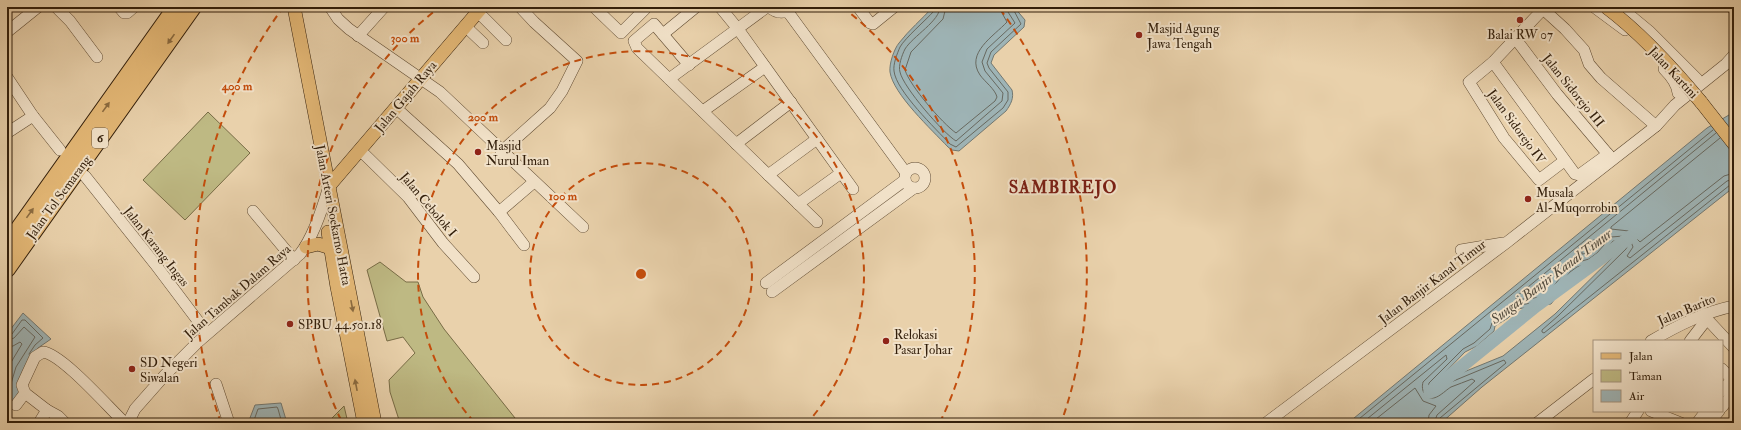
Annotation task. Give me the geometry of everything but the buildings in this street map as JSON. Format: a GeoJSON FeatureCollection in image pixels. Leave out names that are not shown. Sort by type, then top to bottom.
{"type":"FeatureCollection","features":[{"type":"Feature","properties":{"kind":"highway","name":"Jalan Tol Semarang"},"geometry":{"type":"LineString","coordinates":[[7,244],[176,7]]}},
{"type":"Feature","properties":{"kind":"highway","name":"Jalan Tol Semarang"},"geometry":{"type":"LineString","coordinates":[[7,269],[193,7]]}},
{"type":"Feature","properties":{"kind":"main road","name":"Jalan Arteri Soekarno Hatta"},"geometry":{"type":"LineString","coordinates":[[286,7],[324,204],[337,287],[364,423]]}},
{"type":"Feature","properties":{"kind":"main road","name":"Jalan Arteri Soekarno Hatta"},"geometry":{"type":"LineString","coordinates":[[294,7],[375,423]]}},
{"type":"Feature","properties":{"kind":"main road","name":"Jalan Kartini"},"geometry":{"type":"LineString","coordinates":[[1606,7],[1672,67],[1734,144]]}},
{"type":"Feature","properties":{"kind":"main road","name":"Jalan Gajah Raya"},"geometry":{"type":"LineString","coordinates":[[329,186],[480,9]]}},
{"type":"Feature","properties":{"kind":"main road"},"geometry":{"type":"LineString","coordinates":[[306,247],[318,244],[331,248]]}},
{"type":"Feature","properties":{"kind":"street"},"geometry":{"type":"LineString","coordinates":[[56,7],[70,21],[97,58]]}},
{"type":"Feature","properties":{"kind":"street"},"geometry":{"type":"LineString","coordinates":[[122,10],[127,13],[134,7]]}},
{"type":"Feature","properties":{"kind":"street"},"geometry":{"type":"LineString","coordinates":[[330,7],[338,19],[358,36],[445,98],[501,152],[583,227]]}},
{"type":"Feature","properties":{"kind":"street"},"geometry":{"type":"LineString","coordinates":[[358,36],[384,7]]}},
{"type":"Feature","properties":{"kind":"street"},"geometry":{"type":"LineString","coordinates":[[501,152],[550,108],[562,91],[576,66],[577,61],[534,22],[520,7]]}},
{"type":"Feature","properties":{"kind":"street"},"geometry":{"type":"LineString","coordinates":[[594,7],[621,33],[645,9],[643,7]]}},
{"type":"Feature","properties":{"kind":"street"},"geometry":{"type":"LineString","coordinates":[[663,34],[696,7]]}},
{"type":"Feature","properties":{"kind":"street"},"geometry":{"type":"LineString","coordinates":[[720,7],[738,29],[853,190]]}},
{"type":"Feature","properties":{"kind":"street"},"geometry":{"type":"LineString","coordinates":[[669,79],[768,7],[777,12],[791,9],[906,176],[908,185],[914,188]]}},
{"type":"Feature","properties":{"kind":"street"},"geometry":{"type":"LineString","coordinates":[[858,7],[870,23],[873,24],[894,7]]}},
{"type":"Feature","properties":{"kind":"street"},"geometry":{"type":"LineString","coordinates":[[1594,7],[1624,29],[1652,54],[1672,77],[1678,93],[1675,105]]}},
{"type":"Feature","properties":{"kind":"street"},"geometry":{"type":"LineString","coordinates":[[1620,7],[1649,31],[1681,64],[1702,80]]}},
{"type":"Feature","properties":{"kind":"street"},"geometry":{"type":"LineString","coordinates":[[7,32],[37,8]]}},
{"type":"Feature","properties":{"kind":"street"},"geometry":{"type":"LineString","coordinates":[[1493,62],[1544,8],[1584,50],[1589,64],[1601,78],[1656,126]]}},
{"type":"Feature","properties":{"kind":"street"},"geometry":{"type":"LineString","coordinates":[[480,9],[506,40]]}},
{"type":"Feature","properties":{"kind":"street"},"geometry":{"type":"LineString","coordinates":[[689,65],[654,24],[634,41],[634,44],[669,79],[817,222]]}},
{"type":"Feature","properties":{"kind":"street"},"geometry":{"type":"LineString","coordinates":[[465,26],[483,43]]}},
{"type":"Feature","properties":{"kind":"street","name":"Jalan Sidorejo III"},"geometry":{"type":"LineString","coordinates":[[1515,38],[1557,94],[1610,157]]}},
{"type":"Feature","properties":{"kind":"street"},"geometry":{"type":"LineString","coordinates":[[1678,93],[1702,80],[1726,64],[1734,55]]}},
{"type":"Feature","properties":{"kind":"street","name":"Jalan Sidorejo IV"},"geometry":{"type":"LineString","coordinates":[[1564,161],[1539,180],[1504,138],[1469,82],[1493,62],[1575,174],[1578,175],[1610,157]]}},
{"type":"Feature","properties":{"kind":"street"},"geometry":{"type":"LineString","coordinates":[[703,111],[765,67]]}},
{"type":"Feature","properties":{"kind":"street"},"geometry":{"type":"LineString","coordinates":[[7,77],[33,116],[60,150]]}},
{"type":"Feature","properties":{"kind":"street"},"geometry":{"type":"LineString","coordinates":[[1610,157],[1656,126],[1675,105],[1702,80]]}},
{"type":"Feature","properties":{"kind":"street"},"geometry":{"type":"LineString","coordinates":[[736,144],[791,102]]}},
{"type":"Feature","properties":{"kind":"street"},"geometry":{"type":"LineString","coordinates":[[396,108],[458,164],[499,212],[524,245]]}},
{"type":"Feature","properties":{"kind":"street"},"geometry":{"type":"LineString","coordinates":[[7,133],[33,116]]}},
{"type":"Feature","properties":{"kind":"street"},"geometry":{"type":"LineString","coordinates":[[768,175],[817,139]]}},
{"type":"Feature","properties":{"kind":"street","name":"Jalan Cebolok I"},"geometry":{"type":"LineString","coordinates":[[360,150],[408,197],[443,243],[474,277]]}},
{"type":"Feature","properties":{"kind":"street","name":"Jalan Banjir Kanal Timur"},"geometry":{"type":"LineString","coordinates":[[1266,423],[1506,243],[1610,157]]}},
{"type":"Feature","properties":{"kind":"street"},"geometry":{"type":"LineString","coordinates":[[913,168],[920,169],[924,173],[925,179],[922,185],[914,188],[769,288],[906,176],[913,168]]}},
{"type":"Feature","properties":{"kind":"street"},"geometry":{"type":"LineString","coordinates":[[798,204],[841,173]]}},
{"type":"Feature","properties":{"kind":"street","name":"Jalan Karang Ingas"},"geometry":{"type":"LineString","coordinates":[[85,176],[155,264],[207,333]]}},
{"type":"Feature","properties":{"kind":"street"},"geometry":{"type":"LineString","coordinates":[[499,212],[534,182]]}},
{"type":"Feature","properties":{"kind":"street","name":"Jalan Tambak Dalam Raya"},"geometry":{"type":"LineString","coordinates":[[126,423],[165,374],[207,333],[294,260],[306,247],[324,204],[329,186]]}},
{"type":"Feature","properties":{"kind":"street"},"geometry":{"type":"LineString","coordinates":[[253,211],[294,260]]}},
{"type":"Feature","properties":{"kind":"street"},"geometry":{"type":"LineString","coordinates":[[1461,250],[1506,243]]}},
{"type":"Feature","properties":{"kind":"street","name":"Jalan Barito"},"geometry":{"type":"LineString","coordinates":[[1653,340],[1675,327],[1734,306]]}},
{"type":"Feature","properties":{"kind":"street"},"geometry":{"type":"LineString","coordinates":[[1693,340],[1706,316],[1730,336],[1734,348]]}},
{"type":"Feature","properties":{"kind":"street"},"geometry":{"type":"LineString","coordinates":[[65,423],[23,390],[22,385],[29,368],[38,354],[43,352],[53,354],[126,423]]}},
{"type":"Feature","properties":{"kind":"street"},"geometry":{"type":"LineString","coordinates":[[1723,370],[1733,381],[1723,390]]}},
{"type":"Feature","properties":{"kind":"street"},"geometry":{"type":"LineString","coordinates":[[1537,423],[1593,380]]}},
{"type":"Feature","properties":{"kind":"street"},"geometry":{"type":"LineString","coordinates":[[216,384],[229,423]]}},
{"type":"Feature","properties":{"kind":"street"},"geometry":{"type":"LineString","coordinates":[[16,405],[26,392]]}},
{"type":"Feature","properties":{"kind":"street"},"geometry":{"type":"LineString","coordinates":[[1723,406],[1734,392]]}},
{"type":"Feature","properties":{"kind":"street"},"geometry":{"type":"LineString","coordinates":[[39,423],[47,410]]}},
{"type":"Feature","properties":{"kind":"street"},"geometry":{"type":"LineString","coordinates":[[1630,423],[1637,412]]}},
{"type":"Feature","properties":{"kind":"street"},"geometry":{"type":"LineString","coordinates":[[1652,412],[1662,419],[1680,423]]}},
{"type":"Feature","properties":{"kind":"street"},"geometry":{"type":"LineString","coordinates":[[1697,423],[1705,412]]}},
{"type":"Feature","properties":{"kind":"street"},"geometry":{"type":"LineString","coordinates":[[1709,423],[1718,412]]}},
{"type":"Feature","properties":{"kind":"green space"},"geometry":{"type":"Polygon","coordinates":[[[208,112],[250,153],[185,220],[143,180],[208,112]]]}},
{"type":"Feature","properties":{"kind":"green space"},"geometry":{"type":"Polygon","coordinates":[[[380,262],[406,282],[418,282],[423,297],[444,329],[519,423],[400,423],[390,392],[389,380],[415,353],[403,337],[387,341],[367,270],[380,262]]]}},
{"type":"Feature","properties":{"kind":"green space"},"geometry":{"type":"Polygon","coordinates":[[[344,406],[348,423],[327,423],[344,406]]]}},
{"type":"Feature","properties":{"kind":"water"},"geometry":{"type":"Polygon","coordinates":[[[933,7],[1014,7],[1025,20],[1024,27],[994,55],[991,63],[1012,90],[1013,96],[1011,103],[1006,111],[959,151],[952,150],[948,147],[923,122],[898,91],[890,72],[891,61],[897,46],[933,7]]]}},
{"type":"Feature","properties":{"kind":"water"},"geometry":{"type":"Polygon","coordinates":[[[1734,112],[1734,187],[1482,387],[1441,423],[1348,423],[1707,128],[1734,112]],[[1614,245],[1603,260],[1593,267],[1578,271],[1573,275],[1551,304],[1517,309],[1508,318],[1495,326],[1494,331],[1477,346],[1465,352],[1432,386],[1432,390],[1449,378],[1503,356],[1555,314],[1625,245],[1614,245]]]}},
{"type":"Feature","properties":{"kind":"water"},"geometry":{"type":"Polygon","coordinates":[[[23,313],[51,339],[38,348],[24,370],[18,395],[7,419],[7,334],[23,313]]]}},
{"type":"Feature","properties":{"kind":"water"},"geometry":{"type":"Polygon","coordinates":[[[281,403],[287,423],[248,423],[255,405],[281,403]]]}},
{"type":"Feature","properties":{"kind":"waterway","name":"Sungai Banjir Kanal Timur"},"geometry":{"type":"LineString","coordinates":[[1430,392],[1536,306],[1633,235]]}},
{"type":"Feature","properties":{"kind":"place","name":"Balai RW 07"},"geometry":{"type":"Point","coordinates":[1520,20]}},
{"type":"Feature","properties":{"kind":"place","name":"Masjid Agung Jawa Tengah"},"geometry":{"type":"Point","coordinates":[1139,35]}},
{"type":"Feature","properties":{"kind":"place","name":"Masjid Nurul Iman"},"geometry":{"type":"Point","coordinates":[478,152]}},
{"type":"Feature","properties":{"kind":"place","name":"Musala Al-Muqorrobin"},"geometry":{"type":"Point","coordinates":[1528,199]}},
{"type":"Feature","properties":{"kind":"place","name":"SPBU 44.501.18"},"geometry":{"type":"Point","coordinates":[290,324]}},
{"type":"Feature","properties":{"kind":"place","name":"Relokasi Pasar Johar"},"geometry":{"type":"Point","coordinates":[886,341]}},
{"type":"Feature","properties":{"kind":"place","name":"SD Negeri Siwalan"},"geometry":{"type":"Point","coordinates":[132,369]}},
{"type":"Feature","properties":{"kind":"district","name":"SAMBIREJO"},"geometry":{"type":"Point","coordinates":[1063,187]}}]}
